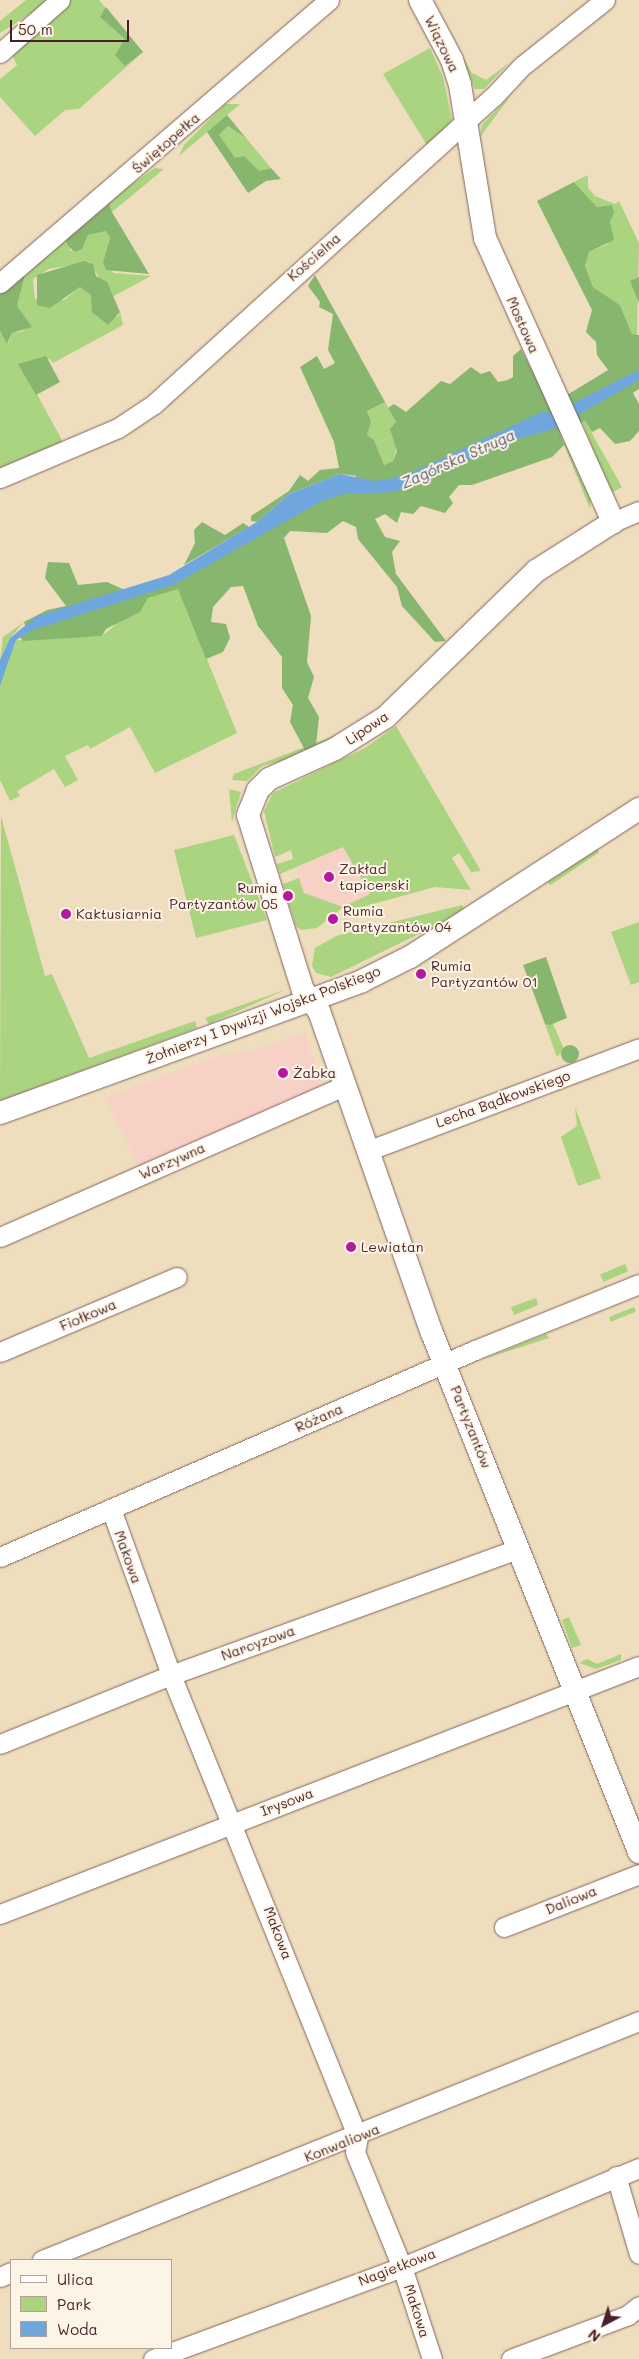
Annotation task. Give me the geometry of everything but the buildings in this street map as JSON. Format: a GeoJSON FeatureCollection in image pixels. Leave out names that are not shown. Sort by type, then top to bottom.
{"type":"FeatureCollection","features":[{"type":"Feature","properties":{"kind":"street"},"geometry":{"type":"LineString","coordinates":[[0,53],[60,0]]}},
{"type":"Feature","properties":{"kind":"street","name":"Świętopełka"},"geometry":{"type":"LineString","coordinates":[[0,283],[330,0]]}},
{"type":"Feature","properties":{"kind":"street","name":"Wiązowa"},"geometry":{"type":"LineString","coordinates":[[420,0],[452,60],[468,117]]}},
{"type":"Feature","properties":{"kind":"street","name":"Kościelna"},"geometry":{"type":"LineString","coordinates":[[0,478],[118,428],[154,404],[565,28],[605,0]]}},
{"type":"Feature","properties":{"kind":"street","name":"Mostowa"},"geometry":{"type":"LineString","coordinates":[[468,117],[485,238],[612,522]]}},
{"type":"Feature","properties":{"kind":"street","name":"Lipowa"},"geometry":{"type":"LineString","coordinates":[[311,1000],[303,990],[279,922],[248,815],[258,790],[282,770],[335,749],[386,717],[536,571],[612,522],[639,511]]}},
{"type":"Feature","properties":{"kind":"street","name":"Żołnierzy I Dywizji Wojska Polskiego"},"geometry":{"type":"LineString","coordinates":[[0,1113],[311,1000],[410,957],[639,809]]}},
{"type":"Feature","properties":{"kind":"street","name":"Partyzantów"},"geometry":{"type":"LineString","coordinates":[[311,1000],[319,1011],[366,1151],[445,1363],[639,1852]]}},
{"type":"Feature","properties":{"kind":"street","name":"Lecha Bądkowskiego"},"geometry":{"type":"LineString","coordinates":[[366,1151],[639,1048]]}},
{"type":"Feature","properties":{"kind":"street","name":"Warzywna"},"geometry":{"type":"LineString","coordinates":[[0,1237],[344,1086]]}},
{"type":"Feature","properties":{"kind":"street","name":"Fiołkowa"},"geometry":{"type":"LineString","coordinates":[[0,1352],[177,1277]]}},
{"type":"Feature","properties":{"kind":"street","name":"Różana"},"geometry":{"type":"LineString","coordinates":[[0,1557],[445,1363],[639,1284]]}},
{"type":"Feature","properties":{"kind":"street","name":"Makowa"},"geometry":{"type":"LineString","coordinates":[[111,1509],[171,1674],[235,1823],[358,2137],[355,2152],[402,2266],[432,2359]]}},
{"type":"Feature","properties":{"kind":"street","name":"Narcyzowa"},"geometry":{"type":"LineString","coordinates":[[0,1744],[171,1674],[519,1548]]}},
{"type":"Feature","properties":{"kind":"street","name":"Irysowa"},"geometry":{"type":"LineString","coordinates":[[0,1914],[639,1666]]}},
{"type":"Feature","properties":{"kind":"street","name":"Daliowa"},"geometry":{"type":"LineString","coordinates":[[504,1927],[639,1874]]}},
{"type":"Feature","properties":{"kind":"street","name":"Konwaliowa"},"geometry":{"type":"LineString","coordinates":[[45,2259],[358,2137],[639,2021]]}},
{"type":"Feature","properties":{"kind":"street","name":"Nagietkowa"},"geometry":{"type":"LineString","coordinates":[[153,2359],[402,2266],[639,2168]]}},
{"type":"Feature","properties":{"kind":"street"},"geometry":{"type":"LineString","coordinates":[[616,2176],[639,2254]]}},
{"type":"Feature","properties":{"kind":"street"},"geometry":{"type":"LineString","coordinates":[[511,2359],[628,2315],[639,2306]]}},
{"type":"Feature","properties":{"kind":"shaded area"},"geometry":{"type":"Polygon","coordinates":[[[343,847],[370,895],[338,909],[304,893],[296,868],[343,847]]]}},
{"type":"Feature","properties":{"kind":"shaded area"},"geometry":{"type":"Polygon","coordinates":[[[304,1032],[322,1085],[138,1167],[106,1098],[213,1057],[267,1047],[304,1032]]]}},
{"type":"Feature","properties":{"kind":"green space"},"geometry":{"type":"Polygon","coordinates":[[[26,0],[52,0],[0,33],[0,21],[26,0]]]}},
{"type":"Feature","properties":{"kind":"green space"},"geometry":{"type":"Polygon","coordinates":[[[66,0],[99,0],[143,52],[79,109],[65,110],[35,136],[0,97],[0,79],[17,65],[11,53],[66,0]]]}},
{"type":"Feature","properties":{"kind":"green space"},"geometry":{"type":"Polygon","coordinates":[[[106,7],[143,52],[125,66],[115,55],[125,39],[100,17],[106,7]]]}},
{"type":"Feature","properties":{"kind":"green space"},"geometry":{"type":"Polygon","coordinates":[[[430,48],[443,77],[452,120],[428,147],[383,74],[430,48]]]}},
{"type":"Feature","properties":{"kind":"green space"},"geometry":{"type":"Polygon","coordinates":[[[460,52],[472,73],[486,80],[509,63],[484,89],[475,89],[460,52]]]}},
{"type":"Feature","properties":{"kind":"green space"},"geometry":{"type":"Polygon","coordinates":[[[512,94],[480,137],[482,125],[512,94]]]}},
{"type":"Feature","properties":{"kind":"green space"},"geometry":{"type":"Polygon","coordinates":[[[225,104],[240,104],[179,156],[184,145],[225,104]]]}},
{"type":"Feature","properties":{"kind":"green space"},"geometry":{"type":"Polygon","coordinates":[[[227,115],[246,138],[228,126],[219,135],[235,158],[244,156],[259,171],[271,168],[281,179],[266,181],[248,193],[207,132],[227,115]]]}},
{"type":"Feature","properties":{"kind":"green space"},"geometry":{"type":"Polygon","coordinates":[[[228,126],[246,138],[271,168],[259,171],[235,159],[220,141],[219,135],[228,126]]]}},
{"type":"Feature","properties":{"kind":"green space"},"geometry":{"type":"Polygon","coordinates":[[[155,168],[164,169],[112,212],[108,204],[66,240],[71,251],[84,244],[88,235],[106,231],[110,238],[103,262],[114,273],[151,276],[112,297],[89,262],[49,269],[33,279],[35,299],[64,300],[80,287],[91,294],[93,302],[118,317],[120,312],[123,325],[53,363],[50,359],[20,363],[64,444],[0,473],[0,331],[8,344],[12,333],[23,331],[28,323],[17,306],[24,275],[0,295],[0,290],[108,201],[155,168]]]}},
{"type":"Feature","properties":{"kind":"green space"},"geometry":{"type":"Polygon","coordinates":[[[588,175],[588,188],[595,196],[615,204],[619,201],[639,243],[637,337],[632,334],[620,305],[593,287],[585,266],[589,252],[608,244],[612,205],[597,207],[574,182],[588,175]]]}},
{"type":"Feature","properties":{"kind":"green space"},"geometry":{"type":"Polygon","coordinates":[[[574,182],[597,207],[612,205],[614,212],[610,222],[614,240],[589,252],[585,266],[593,287],[620,305],[632,334],[639,335],[639,389],[633,393],[639,404],[639,431],[630,441],[615,444],[600,428],[592,432],[585,421],[559,432],[564,445],[552,457],[472,485],[459,485],[449,497],[453,503],[445,513],[421,506],[413,514],[401,512],[397,523],[385,514],[375,519],[385,537],[400,541],[392,552],[396,574],[446,641],[435,642],[402,606],[397,587],[358,539],[356,527],[343,521],[327,533],[290,531],[284,538],[311,616],[307,662],[314,677],[308,698],[319,717],[316,745],[305,750],[290,722],[293,705],[282,688],[282,657],[258,626],[243,586],[231,587],[213,607],[211,622],[226,624],[230,638],[223,652],[206,659],[178,589],[148,598],[140,612],[106,629],[102,636],[23,641],[20,637],[28,633],[24,622],[47,610],[66,606],[45,578],[48,562],[69,563],[78,585],[107,582],[127,591],[174,574],[357,476],[340,474],[289,494],[257,522],[251,521],[251,516],[289,491],[300,475],[308,481],[320,470],[339,468],[334,442],[300,367],[317,356],[324,369],[335,363],[328,350],[333,314],[319,307],[320,302],[308,286],[315,275],[385,402],[367,411],[371,422],[367,435],[374,440],[384,465],[393,461],[397,451],[390,429],[396,422],[388,408],[394,404],[406,412],[441,381],[450,384],[471,367],[481,374],[490,371],[498,382],[508,380],[513,377],[513,356],[521,349],[542,390],[567,395],[608,370],[597,355],[596,342],[586,332],[592,310],[537,201],[574,182]]]}},
{"type":"Feature","properties":{"kind":"green space"},"geometry":{"type":"Polygon","coordinates":[[[109,204],[149,274],[106,270],[103,262],[110,238],[106,231],[88,235],[82,249],[75,252],[68,246],[66,240],[109,204]]]}},
{"type":"Feature","properties":{"kind":"green space"},"geometry":{"type":"Polygon","coordinates":[[[84,261],[93,264],[96,276],[107,282],[120,312],[108,325],[92,312],[91,295],[80,287],[50,308],[37,305],[37,275],[84,261]]]}},
{"type":"Feature","properties":{"kind":"green space"},"geometry":{"type":"Polygon","coordinates":[[[25,274],[17,306],[32,327],[12,333],[7,344],[0,331],[0,295],[25,274]]]}},
{"type":"Feature","properties":{"kind":"green space"},"geometry":{"type":"Polygon","coordinates":[[[639,277],[639,303],[630,281],[639,277]]]}},
{"type":"Feature","properties":{"kind":"green space"},"geometry":{"type":"Polygon","coordinates":[[[46,356],[60,382],[36,395],[18,364],[46,356]]]}},
{"type":"Feature","properties":{"kind":"green space"},"geometry":{"type":"Polygon","coordinates":[[[385,402],[396,423],[397,447],[393,461],[384,465],[374,440],[367,435],[371,422],[367,411],[385,402]]]}},
{"type":"Feature","properties":{"kind":"green space"},"geometry":{"type":"Polygon","coordinates":[[[585,421],[622,487],[611,493],[582,422],[585,421]]]}},
{"type":"Feature","properties":{"kind":"green space"},"geometry":{"type":"Polygon","coordinates":[[[564,430],[591,498],[590,509],[559,432],[564,430]]]}},
{"type":"Feature","properties":{"kind":"green space"},"geometry":{"type":"Polygon","coordinates":[[[202,522],[225,535],[243,523],[249,527],[184,565],[195,543],[194,530],[202,522]]]}},
{"type":"Feature","properties":{"kind":"green space"},"geometry":{"type":"Polygon","coordinates":[[[178,588],[237,733],[155,773],[130,727],[90,749],[88,745],[65,756],[78,780],[65,787],[54,769],[17,791],[20,796],[10,801],[0,780],[0,685],[16,640],[102,636],[148,598],[178,588]]]}},
{"type":"Feature","properties":{"kind":"green space"},"geometry":{"type":"Polygon","coordinates":[[[24,622],[10,638],[0,661],[3,637],[24,622]]]}},
{"type":"Feature","properties":{"kind":"green space"},"geometry":{"type":"Polygon","coordinates":[[[365,724],[286,760],[262,766],[247,781],[232,780],[234,774],[365,724]]]}},
{"type":"Feature","properties":{"kind":"green space"},"geometry":{"type":"Polygon","coordinates":[[[396,726],[481,871],[471,872],[459,853],[452,858],[471,890],[435,887],[347,911],[345,906],[370,894],[343,847],[280,874],[277,864],[293,859],[291,850],[275,857],[264,811],[273,793],[365,748],[396,726]]]}},
{"type":"Feature","properties":{"kind":"green space"},"geometry":{"type":"Polygon","coordinates":[[[229,789],[241,792],[232,822],[229,789]]]}},
{"type":"Feature","properties":{"kind":"green space"},"geometry":{"type":"Polygon","coordinates":[[[1,816],[45,976],[52,974],[89,1058],[195,1021],[197,1028],[0,1101],[1,816]]]}},
{"type":"Feature","properties":{"kind":"green space"},"geometry":{"type":"Polygon","coordinates":[[[234,835],[267,920],[196,938],[174,850],[234,835]]]}},
{"type":"Feature","properties":{"kind":"green space"},"geometry":{"type":"Polygon","coordinates":[[[597,849],[599,852],[550,885],[548,882],[597,849]]]}},
{"type":"Feature","properties":{"kind":"green space"},"geometry":{"type":"Polygon","coordinates":[[[299,878],[304,893],[343,907],[317,928],[301,930],[296,926],[283,884],[299,878]]]}},
{"type":"Feature","properties":{"kind":"green space"},"geometry":{"type":"Polygon","coordinates":[[[462,905],[464,909],[433,927],[331,977],[316,973],[312,966],[315,948],[336,936],[462,905]]]}},
{"type":"Feature","properties":{"kind":"green space"},"geometry":{"type":"Polygon","coordinates":[[[639,922],[639,982],[631,985],[611,932],[639,922]]]}},
{"type":"Feature","properties":{"kind":"green space"},"geometry":{"type":"Polygon","coordinates":[[[546,957],[567,1018],[550,1025],[545,1024],[523,965],[546,957]]]}},
{"type":"Feature","properties":{"kind":"green space"},"geometry":{"type":"Polygon","coordinates":[[[287,989],[209,1024],[205,1018],[287,989]]]}},
{"type":"Feature","properties":{"kind":"green space"},"geometry":{"type":"Polygon","coordinates":[[[545,1024],[553,1024],[564,1049],[557,1057],[545,1024]]]}},
{"type":"Feature","properties":{"kind":"green space"},"geometry":{"type":"Polygon","coordinates":[[[566,1045],[574,1045],[579,1050],[577,1061],[566,1063],[561,1058],[561,1050],[566,1045]]]}},
{"type":"Feature","properties":{"kind":"green space"},"geometry":{"type":"Polygon","coordinates":[[[575,1107],[601,1178],[578,1186],[561,1137],[577,1126],[575,1107]]]}},
{"type":"Feature","properties":{"kind":"green space"},"geometry":{"type":"Polygon","coordinates":[[[625,1264],[628,1271],[603,1282],[600,1275],[625,1264]]]}},
{"type":"Feature","properties":{"kind":"green space"},"geometry":{"type":"Polygon","coordinates":[[[536,1298],[538,1305],[514,1315],[511,1307],[536,1298]]]}},
{"type":"Feature","properties":{"kind":"green space"},"geometry":{"type":"Polygon","coordinates":[[[634,1307],[636,1312],[611,1322],[609,1317],[634,1307]]]}},
{"type":"Feature","properties":{"kind":"green space"},"geometry":{"type":"Polygon","coordinates":[[[546,1334],[549,1338],[484,1359],[546,1334]]]}},
{"type":"Feature","properties":{"kind":"green space"},"geometry":{"type":"Polygon","coordinates":[[[569,1617],[581,1645],[572,1648],[562,1620],[569,1617]]]}},
{"type":"Feature","properties":{"kind":"green space"},"geometry":{"type":"Polygon","coordinates":[[[621,1654],[621,1660],[596,1669],[579,1663],[587,1659],[597,1664],[621,1654]]]}},
{"type":"Feature","properties":{"kind":"water","name":"Zagórska Struga"},"geometry":{"type":"Polygon","coordinates":[[[639,370],[639,380],[554,429],[514,440],[395,492],[344,494],[322,501],[173,585],[33,630],[16,640],[0,686],[0,660],[10,638],[37,616],[169,575],[257,522],[289,494],[340,474],[374,481],[402,477],[542,412],[554,413],[639,370]]]}},
{"type":"Feature","properties":{"kind":"place","name":"Zakład tapicerski"},"geometry":{"type":"Point","coordinates":[329,877]}},
{"type":"Feature","properties":{"kind":"place","name":"Rumia Partyzantów 05"},"geometry":{"type":"Point","coordinates":[288,896]}},
{"type":"Feature","properties":{"kind":"place","name":"Kaktusiarnia"},"geometry":{"type":"Point","coordinates":[66,914]}},
{"type":"Feature","properties":{"kind":"place","name":"Rumia Partyzantów 04"},"geometry":{"type":"Point","coordinates":[333,919]}},
{"type":"Feature","properties":{"kind":"place","name":"Rumia Partyzantów 01"},"geometry":{"type":"Point","coordinates":[421,974]}},
{"type":"Feature","properties":{"kind":"place","name":"Żabka"},"geometry":{"type":"Point","coordinates":[283,1073]}},
{"type":"Feature","properties":{"kind":"place","name":"Lewiatan"},"geometry":{"type":"Point","coordinates":[351,1247]}}]}
